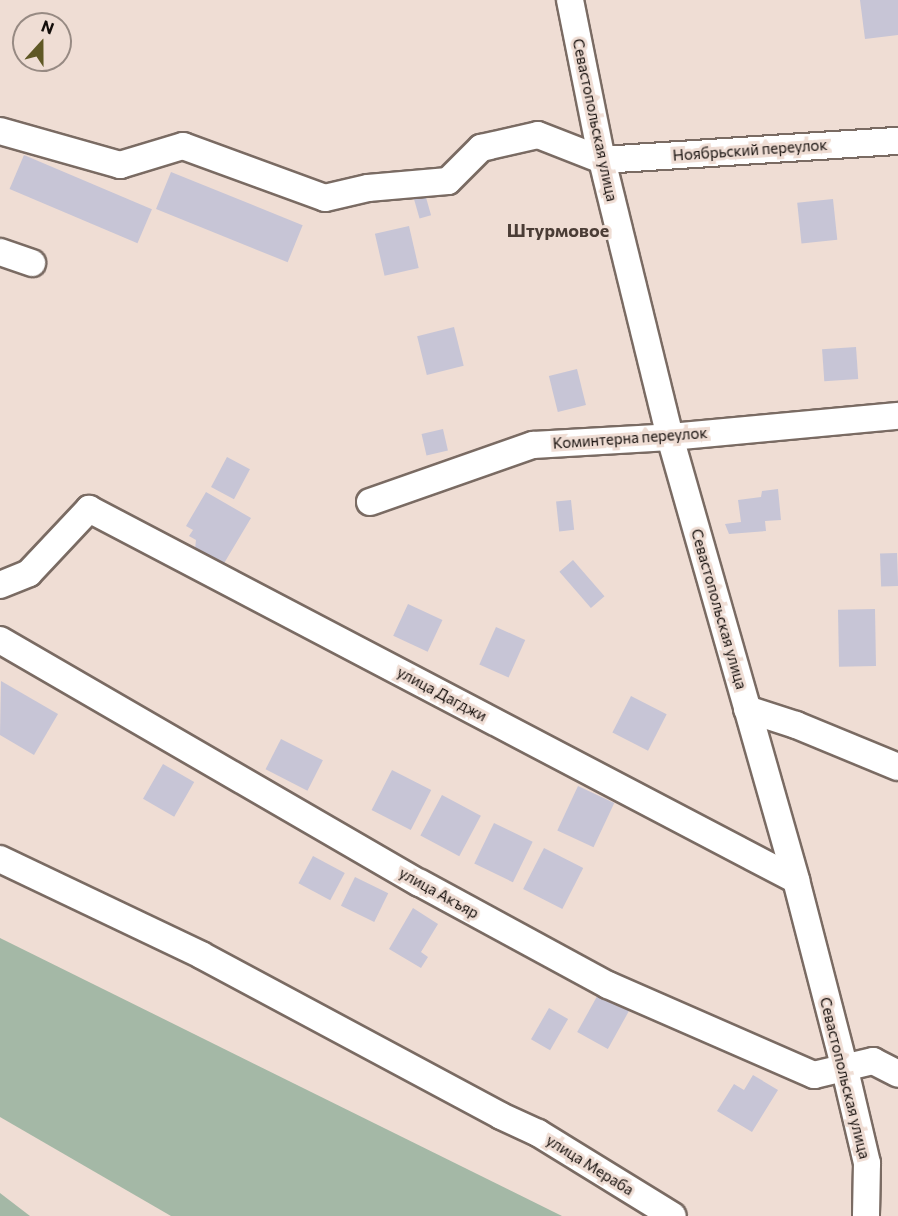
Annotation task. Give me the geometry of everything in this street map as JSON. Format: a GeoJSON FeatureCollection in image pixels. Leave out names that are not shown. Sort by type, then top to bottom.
{"type":"FeatureCollection","features":[{"type":"Feature","properties":{"kind":"street","name":"Севастопольская улица"},"geometry":{"type":"LineString","coordinates":[[570,0],[602,160],[670,437],[796,880],[845,1070],[867,1163],[866,1216]]}},
{"type":"Feature","properties":{"kind":"street"},"geometry":{"type":"LineString","coordinates":[[0,131],[120,165],[183,146],[325,198],[368,188],[448,181],[481,148],[538,135],[602,160]]}},
{"type":"Feature","properties":{"kind":"street","name":"Ноябрьский переулок"},"geometry":{"type":"LineString","coordinates":[[602,160],[898,141]]}},
{"type":"Feature","properties":{"kind":"street"},"geometry":{"type":"LineString","coordinates":[[0,252],[32,263]]}},
{"type":"Feature","properties":{"kind":"street","name":"Коминтерна переулок"},"geometry":{"type":"LineString","coordinates":[[370,502],[533,445],[670,437],[898,416]]}},
{"type":"Feature","properties":{"kind":"street","name":"улица Дагджи"},"geometry":{"type":"LineString","coordinates":[[0,585],[29,573],[89,508],[796,880]]}},
{"type":"Feature","properties":{"kind":"street","name":"улица Акъяр"},"geometry":{"type":"LineString","coordinates":[[0,640],[420,883],[608,985],[814,1075],[845,1070],[873,1061],[898,1074]]}},
{"type":"Feature","properties":{"kind":"street"},"geometry":{"type":"LineString","coordinates":[[747,709],[796,725],[898,767]]}},
{"type":"Feature","properties":{"kind":"street","name":"улица Мераба"},"geometry":{"type":"LineString","coordinates":[[0,859],[201,955],[501,1116],[538,1133],[673,1216]]}},
{"type":"Feature","properties":{"kind":"green space"},"geometry":{"type":"Polygon","coordinates":[[[0,938],[562,1216],[171,1216],[0,1117],[0,938]]]}},
{"type":"Feature","properties":{"kind":"green space"},"geometry":{"type":"Polygon","coordinates":[[[0,1193],[30,1216],[0,1216],[0,1193]]]}},
{"type":"Feature","properties":{"kind":"building"},"geometry":{"type":"Polygon","coordinates":[[[860,0],[898,0],[898,35],[865,39],[860,0]]]}},
{"type":"Feature","properties":{"kind":"building"},"geometry":{"type":"Polygon","coordinates":[[[24,155],[152,209],[137,243],[10,189],[24,155]]]}},
{"type":"Feature","properties":{"kind":"building"},"geometry":{"type":"Polygon","coordinates":[[[171,172],[303,225],[288,262],[156,209],[171,172]]]}},
{"type":"Feature","properties":{"kind":"building"},"geometry":{"type":"Polygon","coordinates":[[[425,194],[431,215],[420,218],[413,197],[425,194]]]}},
{"type":"Feature","properties":{"kind":"building"},"geometry":{"type":"Polygon","coordinates":[[[833,199],[837,240],[801,244],[797,203],[833,199]]]}},
{"type":"Feature","properties":{"kind":"building"},"geometry":{"type":"Polygon","coordinates":[[[409,226],[419,268],[385,276],[375,234],[409,226]]]}},
{"type":"Feature","properties":{"kind":"building"},"geometry":{"type":"Polygon","coordinates":[[[454,327],[464,366],[427,375],[417,336],[454,327]]]}},
{"type":"Feature","properties":{"kind":"building"},"geometry":{"type":"Polygon","coordinates":[[[856,347],[858,379],[824,381],[822,349],[856,347]]]}},
{"type":"Feature","properties":{"kind":"building"},"geometry":{"type":"Polygon","coordinates":[[[577,369],[586,405],[558,412],[549,376],[577,369]]]}},
{"type":"Feature","properties":{"kind":"building"},"geometry":{"type":"Polygon","coordinates":[[[443,429],[448,450],[427,455],[422,434],[443,429]]]}},
{"type":"Feature","properties":{"kind":"building"},"geometry":{"type":"Polygon","coordinates":[[[227,457],[250,469],[234,499],[211,487],[227,457]]]}},
{"type":"Feature","properties":{"kind":"building"},"geometry":{"type":"Polygon","coordinates":[[[778,489],[781,520],[765,521],[766,531],[729,534],[725,524],[741,522],[738,500],[761,497],[762,491],[778,489]]]}},
{"type":"Feature","properties":{"kind":"building"},"geometry":{"type":"Polygon","coordinates":[[[206,492],[251,518],[223,565],[195,549],[196,540],[189,536],[193,530],[186,526],[206,492]]]}},
{"type":"Feature","properties":{"kind":"building"},"geometry":{"type":"Polygon","coordinates":[[[571,500],[574,530],[559,531],[556,502],[571,500]]]}},
{"type":"Feature","properties":{"kind":"building"},"geometry":{"type":"Polygon","coordinates":[[[897,553],[898,586],[881,587],[880,554],[897,553]]]}},
{"type":"Feature","properties":{"kind":"building"},"geometry":{"type":"Polygon","coordinates":[[[573,560],[604,596],[591,608],[559,572],[573,560]]]}},
{"type":"Feature","properties":{"kind":"building"},"geometry":{"type":"Polygon","coordinates":[[[408,604],[442,620],[428,652],[393,636],[408,604]]]}},
{"type":"Feature","properties":{"kind":"building"},"geometry":{"type":"Polygon","coordinates":[[[875,609],[876,666],[839,667],[838,610],[875,609]]]}},
{"type":"Feature","properties":{"kind":"building"},"geometry":{"type":"Polygon","coordinates":[[[496,627],[525,640],[509,677],[479,664],[496,627]]]}},
{"type":"Feature","properties":{"kind":"building"},"geometry":{"type":"Polygon","coordinates":[[[1,681],[58,714],[34,755],[0,735],[1,681]]]}},
{"type":"Feature","properties":{"kind":"building"},"geometry":{"type":"Polygon","coordinates":[[[631,696],[667,714],[648,751],[612,733],[631,696]]]}},
{"type":"Feature","properties":{"kind":"building"},"geometry":{"type":"Polygon","coordinates":[[[281,739],[323,760],[307,791],[266,769],[281,739]]]}},
{"type":"Feature","properties":{"kind":"building"},"geometry":{"type":"Polygon","coordinates":[[[163,764],[194,782],[174,817],[143,799],[163,764]]]}},
{"type":"Feature","properties":{"kind":"building"},"geometry":{"type":"Polygon","coordinates":[[[392,770],[431,790],[411,830],[372,810],[392,770]]]}},
{"type":"Feature","properties":{"kind":"building"},"geometry":{"type":"Polygon","coordinates":[[[578,786],[614,803],[594,847],[557,830],[578,786]]]}},
{"type":"Feature","properties":{"kind":"building"},"geometry":{"type":"Polygon","coordinates":[[[442,795],[481,816],[459,856],[420,836],[442,795]]]}},
{"type":"Feature","properties":{"kind":"building"},"geometry":{"type":"Polygon","coordinates":[[[494,823],[533,842],[513,882],[474,863],[494,823]]]}},
{"type":"Feature","properties":{"kind":"building"},"geometry":{"type":"Polygon","coordinates":[[[544,848],[583,868],[562,909],[523,889],[544,848]]]}},
{"type":"Feature","properties":{"kind":"building"},"geometry":{"type":"Polygon","coordinates":[[[313,856],[345,873],[330,900],[298,883],[313,856]]]}},
{"type":"Feature","properties":{"kind":"building"},"geometry":{"type":"Polygon","coordinates":[[[355,877],[388,893],[374,922],[341,906],[355,877]]]}},
{"type":"Feature","properties":{"kind":"building"},"geometry":{"type":"Polygon","coordinates":[[[413,908],[438,924],[421,952],[428,957],[421,968],[389,949],[413,908]]]}},
{"type":"Feature","properties":{"kind":"building"},"geometry":{"type":"Polygon","coordinates":[[[600,991],[631,1008],[608,1049],[577,1032],[600,991]]]}},
{"type":"Feature","properties":{"kind":"building"},"geometry":{"type":"Polygon","coordinates":[[[549,1008],[568,1019],[550,1050],[531,1039],[549,1008]]]}},
{"type":"Feature","properties":{"kind":"building"},"geometry":{"type":"Polygon","coordinates":[[[753,1075],[778,1090],[752,1132],[717,1111],[734,1084],[744,1090],[753,1075]]]}},
{"type":"Feature","properties":{"kind":"district","name":"Штурмовое"},"geometry":{"type":"Point","coordinates":[558,230]}}]}
